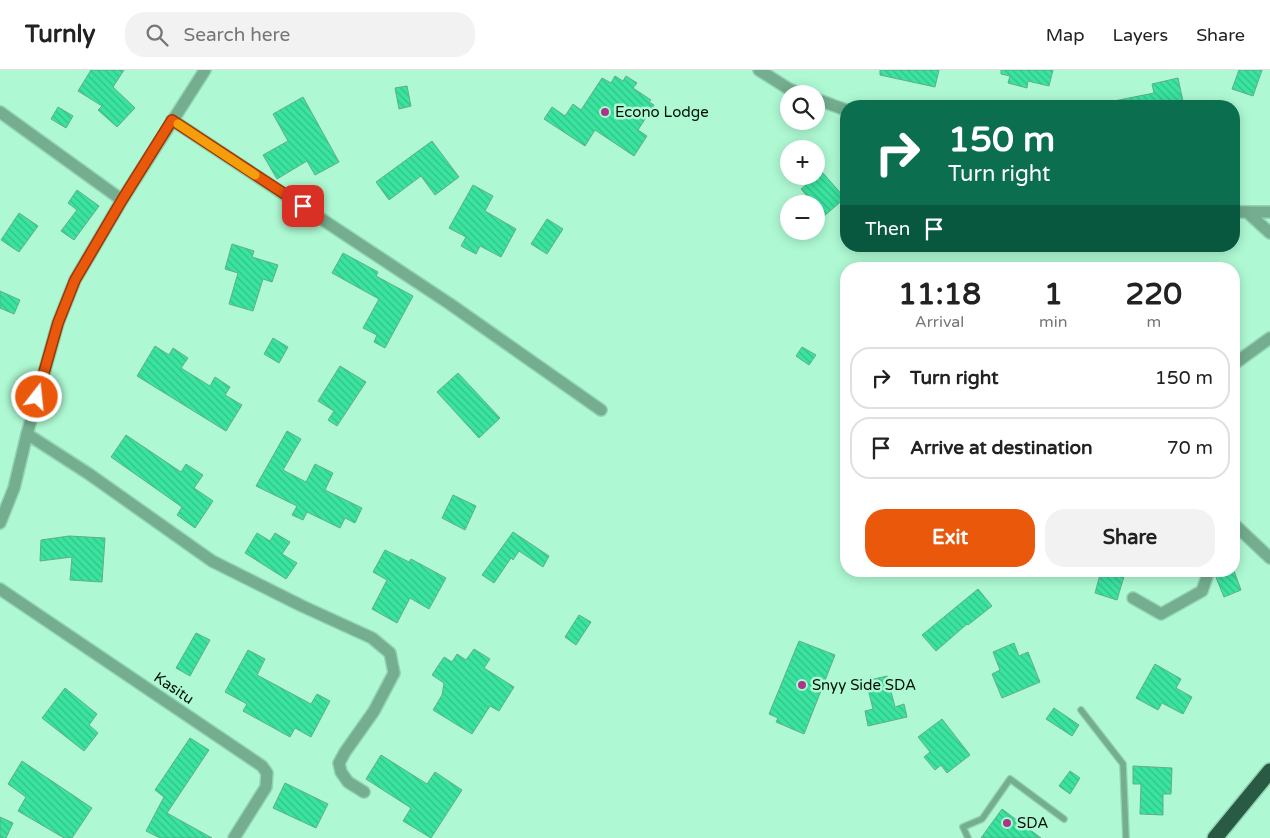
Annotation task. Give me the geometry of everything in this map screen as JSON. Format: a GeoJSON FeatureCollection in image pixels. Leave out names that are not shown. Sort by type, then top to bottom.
{"type":"FeatureCollection","features":[{"type":"Feature","properties":{"kind":"highway"},"geometry":{"type":"LineString","coordinates":[[1216,838],[1270,771]]}},
{"type":"Feature","properties":{"kind":"street"},"geometry":{"type":"LineString","coordinates":[[0,523],[14,488],[58,323],[75,280],[122,200],[205,70]]}},
{"type":"Feature","properties":{"kind":"street"},"geometry":{"type":"LineString","coordinates":[[759,70],[782,85]]}},
{"type":"Feature","properties":{"kind":"street"},"geometry":{"type":"LineString","coordinates":[[825,102],[840,108]]}},
{"type":"Feature","properties":{"kind":"street"},"geometry":{"type":"LineString","coordinates":[[0,112],[122,200]]}},
{"type":"Feature","properties":{"kind":"street"},"geometry":{"type":"LineString","coordinates":[[172,120],[450,304],[601,410]]}},
{"type":"Feature","properties":{"kind":"street"},"geometry":{"type":"LineString","coordinates":[[1240,212],[1270,212]]}},
{"type":"Feature","properties":{"kind":"street"},"geometry":{"type":"LineString","coordinates":[[1246,212],[1270,233]]}},
{"type":"Feature","properties":{"kind":"street"},"geometry":{"type":"LineString","coordinates":[[1240,360],[1270,338]]}},
{"type":"Feature","properties":{"kind":"street"},"geometry":{"type":"LineString","coordinates":[[27,434],[89,474],[212,561],[302,606],[372,638],[390,653],[394,673],[374,711],[345,752],[340,763],[341,772],[348,782],[364,792]]}},
{"type":"Feature","properties":{"kind":"street"},"geometry":{"type":"LineString","coordinates":[[1240,530],[1270,558]]}},
{"type":"Feature","properties":{"kind":"street"},"geometry":{"type":"LineString","coordinates":[[1133,598],[1161,614],[1202,591],[1207,577]]}},
{"type":"Feature","properties":{"kind":"street","name":"Kasitu"},"geometry":{"type":"LineString","coordinates":[[0,589],[262,766],[267,773],[266,787],[234,838]]}},
{"type":"Feature","properties":{"kind":"lane"},"geometry":{"type":"LineString","coordinates":[[1081,710],[1123,764],[1126,838]]}},
{"type":"Feature","properties":{"kind":"lane"},"geometry":{"type":"LineString","coordinates":[[968,838],[963,827],[982,819],[1010,780],[1064,819]]}},
{"type":"Feature","properties":{"kind":"building"},"geometry":{"type":"Polygon","coordinates":[[[91,70],[124,70],[113,87],[135,108],[117,127],[98,110],[102,106],[78,91],[91,70]]]}},
{"type":"Feature","properties":{"kind":"building"},"geometry":{"type":"Polygon","coordinates":[[[880,70],[939,70],[935,87],[880,75],[880,70]]]}},
{"type":"Feature","properties":{"kind":"building"},"geometry":{"type":"Polygon","coordinates":[[[1001,70],[1053,70],[1049,86],[1028,81],[1027,88],[1008,83],[1010,76],[1001,74],[1001,70]]]}},
{"type":"Feature","properties":{"kind":"building"},"geometry":{"type":"Polygon","coordinates":[[[1239,70],[1262,70],[1253,96],[1232,89],[1239,70]]]}},
{"type":"Feature","properties":{"kind":"building","name":"Econo Lodge"},"geometry":{"type":"Polygon","coordinates":[[[615,76],[623,81],[626,76],[637,83],[633,88],[651,100],[649,102],[654,105],[638,130],[647,136],[634,156],[595,130],[585,146],[544,119],[552,107],[565,116],[573,104],[581,110],[602,78],[611,83],[615,76]]]}},
{"type":"Feature","properties":{"kind":"building"},"geometry":{"type":"Polygon","coordinates":[[[1178,78],[1183,100],[1119,100],[1154,93],[1152,84],[1178,78]]]}},
{"type":"Feature","properties":{"kind":"building"},"geometry":{"type":"Polygon","coordinates":[[[407,86],[411,106],[399,109],[395,88],[407,86]]]}},
{"type":"Feature","properties":{"kind":"building"},"geometry":{"type":"Polygon","coordinates":[[[303,97],[339,162],[315,175],[307,161],[277,179],[263,155],[288,141],[273,114],[303,97]]]}},
{"type":"Feature","properties":{"kind":"building"},"geometry":{"type":"Polygon","coordinates":[[[58,107],[73,116],[66,128],[51,119],[58,107]]]}},
{"type":"Feature","properties":{"kind":"building"},"geometry":{"type":"Polygon","coordinates":[[[432,141],[459,177],[435,195],[421,176],[389,200],[376,182],[432,141]]]}},
{"type":"Feature","properties":{"kind":"building"},"geometry":{"type":"Polygon","coordinates":[[[825,175],[840,192],[840,202],[825,215],[825,195],[806,195],[801,189],[806,185],[825,185],[825,175]]]}},
{"type":"Feature","properties":{"kind":"building"},"geometry":{"type":"Polygon","coordinates":[[[473,185],[493,196],[485,211],[516,229],[501,257],[480,246],[476,254],[461,246],[466,237],[449,228],[473,185]]]}},
{"type":"Feature","properties":{"kind":"building"},"geometry":{"type":"Polygon","coordinates":[[[77,190],[99,206],[74,240],[61,231],[77,210],[68,203],[77,190]]]}},
{"type":"Feature","properties":{"kind":"building"},"geometry":{"type":"Polygon","coordinates":[[[19,213],[38,226],[19,252],[1,240],[19,213]]]}},
{"type":"Feature","properties":{"kind":"building"},"geometry":{"type":"Polygon","coordinates":[[[547,219],[563,229],[547,254],[531,244],[547,219]]]}},
{"type":"Feature","properties":{"kind":"building"},"geometry":{"type":"Polygon","coordinates":[[[232,244],[254,251],[252,257],[278,265],[272,282],[263,279],[253,311],[229,304],[238,273],[225,269],[232,244]]]}},
{"type":"Feature","properties":{"kind":"building"},"geometry":{"type":"Polygon","coordinates":[[[343,253],[378,272],[376,276],[413,296],[385,348],[374,342],[377,335],[363,328],[379,299],[332,273],[343,253]]]}},
{"type":"Feature","properties":{"kind":"building"},"geometry":{"type":"Polygon","coordinates":[[[0,291],[20,300],[14,314],[0,308],[0,291]]]}},
{"type":"Feature","properties":{"kind":"building"},"geometry":{"type":"Polygon","coordinates":[[[273,338],[288,347],[279,363],[264,354],[273,338]]]}},
{"type":"Feature","properties":{"kind":"building"},"geometry":{"type":"Polygon","coordinates":[[[155,346],[169,355],[173,348],[188,358],[181,368],[210,386],[215,377],[230,387],[225,395],[242,405],[226,431],[137,376],[155,346]]]}},
{"type":"Feature","properties":{"kind":"building"},"geometry":{"type":"Polygon","coordinates":[[[802,347],[816,355],[809,365],[796,356],[802,347]]]}},
{"type":"Feature","properties":{"kind":"building"},"geometry":{"type":"Polygon","coordinates":[[[340,366],[366,382],[337,426],[328,420],[334,411],[318,401],[340,366]]]}},
{"type":"Feature","properties":{"kind":"building"},"geometry":{"type":"Polygon","coordinates":[[[458,373],[500,418],[479,438],[437,392],[458,373]]]}},
{"type":"Feature","properties":{"kind":"building"},"geometry":{"type":"Polygon","coordinates":[[[287,431],[301,439],[283,470],[306,482],[315,464],[333,473],[325,490],[362,508],[355,523],[345,518],[340,528],[307,512],[303,520],[292,515],[297,506],[256,486],[287,431]]]}},
{"type":"Feature","properties":{"kind":"building"},"geometry":{"type":"Polygon","coordinates":[[[126,435],[181,472],[186,464],[203,475],[194,488],[213,501],[195,528],[177,515],[182,507],[111,457],[126,435]]]}},
{"type":"Feature","properties":{"kind":"building"},"geometry":{"type":"Polygon","coordinates":[[[453,495],[476,506],[465,530],[442,518],[453,495]]]}},
{"type":"Feature","properties":{"kind":"building"},"geometry":{"type":"Polygon","coordinates":[[[513,532],[549,556],[543,567],[519,551],[513,560],[511,558],[494,583],[482,575],[513,532]]]}},
{"type":"Feature","properties":{"kind":"building"},"geometry":{"type":"Polygon","coordinates":[[[257,533],[270,541],[275,533],[290,542],[282,554],[297,563],[286,579],[245,553],[257,533]]]}},
{"type":"Feature","properties":{"kind":"building"},"geometry":{"type":"Polygon","coordinates":[[[69,536],[105,538],[102,582],[70,580],[72,557],[40,561],[41,540],[69,536]]]}},
{"type":"Feature","properties":{"kind":"building"},"geometry":{"type":"Polygon","coordinates":[[[385,550],[409,562],[411,559],[446,578],[429,609],[410,598],[397,623],[372,609],[387,580],[373,572],[385,550]]]}},
{"type":"Feature","properties":{"kind":"building"},"geometry":{"type":"Polygon","coordinates":[[[1099,577],[1124,577],[1117,600],[1095,593],[1099,577]]]}},
{"type":"Feature","properties":{"kind":"building"},"geometry":{"type":"Polygon","coordinates":[[[1216,577],[1236,577],[1241,590],[1224,597],[1216,577]]]}},
{"type":"Feature","properties":{"kind":"building"},"geometry":{"type":"Polygon","coordinates":[[[978,589],[992,606],[967,624],[936,651],[922,635],[978,589]]]}},
{"type":"Feature","properties":{"kind":"building"},"geometry":{"type":"Polygon","coordinates":[[[579,615],[591,622],[576,645],[565,637],[579,615]]]}},
{"type":"Feature","properties":{"kind":"building"},"geometry":{"type":"Polygon","coordinates":[[[196,633],[210,640],[190,676],[176,668],[196,633]]]}},
{"type":"Feature","properties":{"kind":"building","name":"Snyy Side SDA"},"geometry":{"type":"Polygon","coordinates":[[[799,641],[835,655],[804,734],[776,722],[778,718],[769,714],[799,641]]]}},
{"type":"Feature","properties":{"kind":"building"},"geometry":{"type":"Polygon","coordinates":[[[1014,643],[1019,656],[1028,652],[1040,682],[1002,698],[992,674],[1000,670],[993,652],[1014,643]]]}},
{"type":"Feature","properties":{"kind":"building"},"geometry":{"type":"Polygon","coordinates":[[[474,649],[490,659],[484,668],[514,687],[499,711],[490,706],[472,734],[433,710],[442,695],[444,683],[432,675],[444,657],[452,662],[457,654],[466,660],[474,649]]]}},
{"type":"Feature","properties":{"kind":"building"},"geometry":{"type":"Polygon","coordinates":[[[248,650],[265,659],[257,675],[311,704],[317,694],[330,701],[311,737],[295,728],[290,737],[243,711],[247,704],[225,692],[248,650]]]}},
{"type":"Feature","properties":{"kind":"building"},"geometry":{"type":"Polygon","coordinates":[[[1155,664],[1181,679],[1176,688],[1192,697],[1183,714],[1162,703],[1158,710],[1136,698],[1155,664]]]}},
{"type":"Feature","properties":{"kind":"building"},"geometry":{"type":"Polygon","coordinates":[[[887,676],[895,707],[904,704],[907,717],[868,726],[865,711],[873,709],[866,681],[887,676]]]}},
{"type":"Feature","properties":{"kind":"building"},"geometry":{"type":"Polygon","coordinates":[[[65,688],[97,714],[89,725],[98,733],[84,751],[42,718],[65,688]]]}},
{"type":"Feature","properties":{"kind":"building"},"geometry":{"type":"Polygon","coordinates":[[[1054,708],[1079,725],[1072,736],[1046,719],[1054,708]]]}},
{"type":"Feature","properties":{"kind":"building"},"geometry":{"type":"Polygon","coordinates":[[[942,719],[970,755],[947,773],[941,765],[935,770],[924,757],[930,752],[918,737],[942,719]]]}},
{"type":"Feature","properties":{"kind":"building"},"geometry":{"type":"Polygon","coordinates":[[[190,738],[209,750],[167,813],[212,838],[160,838],[146,831],[164,797],[155,790],[190,738]]]}},
{"type":"Feature","properties":{"kind":"building"},"geometry":{"type":"Polygon","coordinates":[[[381,755],[427,784],[435,772],[462,790],[431,838],[403,821],[411,808],[366,779],[381,755]]]}},
{"type":"Feature","properties":{"kind":"building"},"geometry":{"type":"Polygon","coordinates":[[[22,761],[92,808],[72,838],[64,838],[18,811],[26,797],[8,784],[22,761]]]}},
{"type":"Feature","properties":{"kind":"building"},"geometry":{"type":"Polygon","coordinates":[[[1133,766],[1172,768],[1171,794],[1163,794],[1163,815],[1140,814],[1141,784],[1133,784],[1133,766]]]}},
{"type":"Feature","properties":{"kind":"building"},"geometry":{"type":"Polygon","coordinates":[[[1070,771],[1080,778],[1070,794],[1059,786],[1070,771]]]}},
{"type":"Feature","properties":{"kind":"building"},"geometry":{"type":"Polygon","coordinates":[[[285,783],[328,804],[316,828],[273,808],[285,783]]]}},
{"type":"Feature","properties":{"kind":"building","name":"SDA"},"geometry":{"type":"Polygon","coordinates":[[[1002,809],[1041,838],[981,838],[1002,809]]]}},
{"type":"Feature","properties":{"kind":"building"},"geometry":{"type":"Polygon","coordinates":[[[0,817],[13,823],[6,838],[0,838],[0,817]]]}},
{"type":"Feature","properties":{"kind":"slow traffic"},"geometry":{"type":"LineString","coordinates":[[178,124],[255,175]]}},
{"type":"Feature","properties":{"kind":"place","name":"Econo Lodge"},"geometry":{"type":"Point","coordinates":[605,112]}},
{"type":"Feature","properties":{"kind":"place","name":"Snyy Side SDA"},"geometry":{"type":"Point","coordinates":[802,685]}},
{"type":"Feature","properties":{"kind":"place","name":"SDA"},"geometry":{"type":"Point","coordinates":[1007,823]}},
{"type":"Feature","properties":{"kind":"route"},"geometry":{"type":"LineString","coordinates":[[37,397],[58,323],[75,280],[172,120],[303,206]]}}]}
